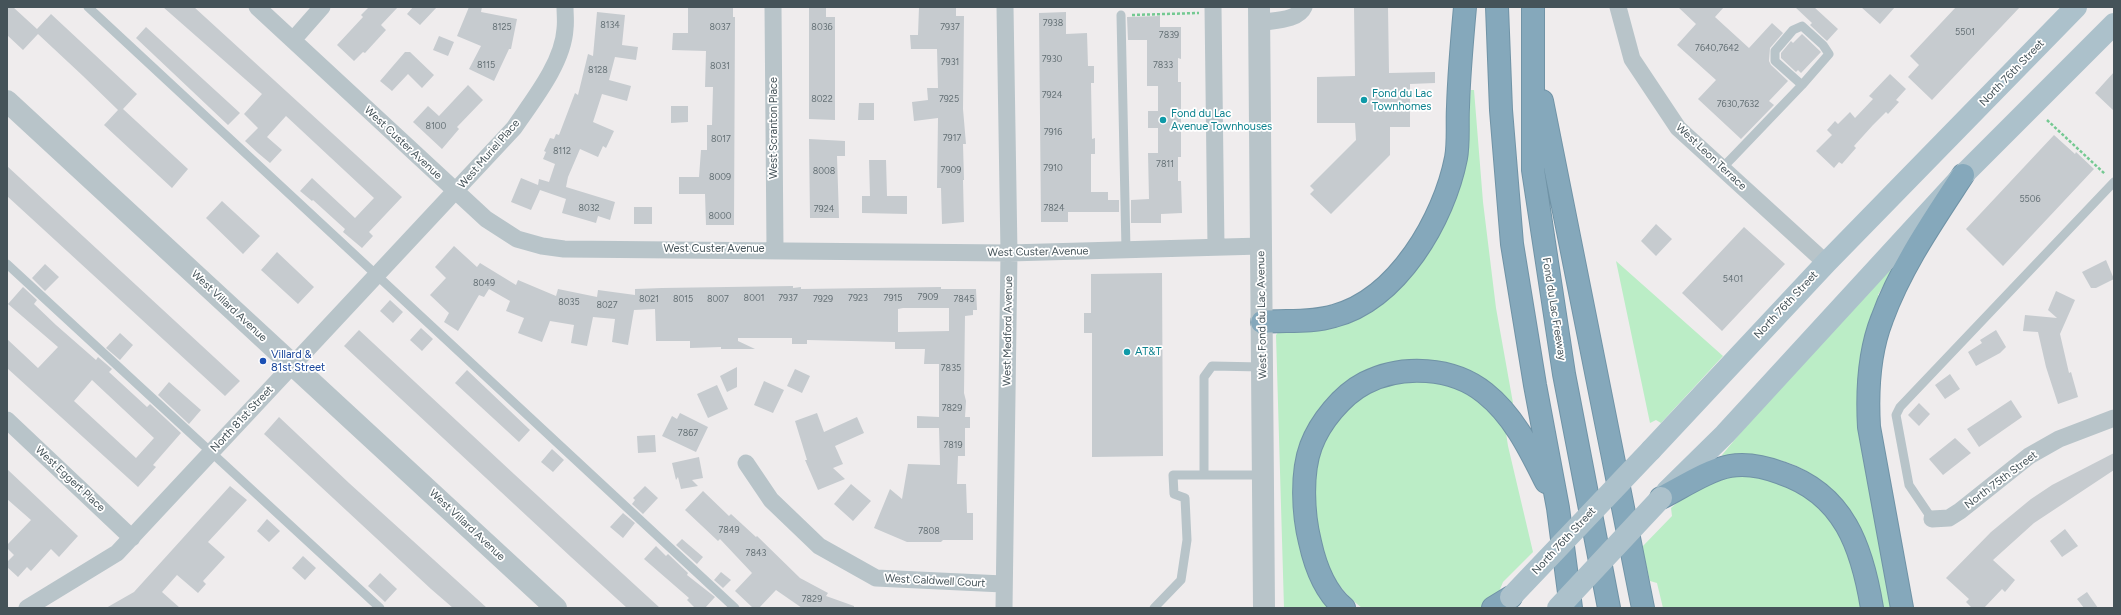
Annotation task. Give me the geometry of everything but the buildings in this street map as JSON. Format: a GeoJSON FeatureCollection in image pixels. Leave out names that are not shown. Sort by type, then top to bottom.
{"type":"FeatureCollection","features":[{"type":"Feature","properties":{"kind":"highway"},"geometry":{"type":"LineString","coordinates":[[1262,322],[1322,319],[1350,311],[1378,292],[1410,260],[1430,228],[1446,195],[1456,157],[1465,7]]}},
{"type":"Feature","properties":{"kind":"highway"},"geometry":{"type":"LineString","coordinates":[[1497,7],[1501,110],[1512,244],[1534,385],[1558,508],[1571,608]]}},
{"type":"Feature","properties":{"kind":"highway","name":"Fond du Lac Freeway"},"geometry":{"type":"LineString","coordinates":[[1533,7],[1533,170],[1564,374],[1609,608]]}},
{"type":"Feature","properties":{"kind":"highway"},"geometry":{"type":"LineString","coordinates":[[1532,50],[1643,608]]}},
{"type":"Feature","properties":{"kind":"highway"},"geometry":{"type":"LineString","coordinates":[[1902,608],[1869,427],[1867,402],[1870,378],[1881,320],[1896,286],[1915,251],[1962,175]]}},
{"type":"Feature","properties":{"kind":"highway"},"geometry":{"type":"LineString","coordinates":[[1344,608],[1325,584],[1314,562],[1306,526],[1304,496],[1311,446],[1326,418],[1342,401],[1365,383],[1392,374],[1415,371],[1437,372],[1464,379],[1486,393],[1507,414],[1525,440],[1558,508]]}},
{"type":"Feature","properties":{"kind":"highway"},"geometry":{"type":"LineString","coordinates":[[1661,498],[1720,469],[1731,466],[1749,465],[1768,468],[1799,479],[1822,494],[1838,510],[1863,565],[1872,608]]}},
{"type":"Feature","properties":{"kind":"main road","name":"North 76th Street"},"geometry":{"type":"LineString","coordinates":[[1502,604],[1651,450],[1826,263],[2076,7]]}},
{"type":"Feature","properties":{"kind":"main road"},"geometry":{"type":"LineString","coordinates":[[1558,608],[1661,498],[1725,434],[1962,175],[2114,24]]}},
{"type":"Feature","properties":{"kind":"street","name":"West Custer Avenue"},"geometry":{"type":"LineString","coordinates":[[257,7],[486,219],[517,239],[542,246],[587,250],[775,249],[1009,253],[1261,246]]}},
{"type":"Feature","properties":{"kind":"street"},"geometry":{"type":"LineString","coordinates":[[293,40],[322,7]]}},
{"type":"Feature","properties":{"kind":"street","name":"West Muriel Place"},"geometry":{"type":"LineString","coordinates":[[456,192],[514,128],[546,80],[561,50],[566,30],[565,7]]}},
{"type":"Feature","properties":{"kind":"street","name":"West Scranton Place"},"geometry":{"type":"LineString","coordinates":[[773,7],[775,249]]}},
{"type":"Feature","properties":{"kind":"street","name":"West Medford Avenue"},"geometry":{"type":"LineString","coordinates":[[1004,7],[1009,253],[1004,608]]}},
{"type":"Feature","properties":{"kind":"street","name":"West Fond du Lac Avenue"},"geometry":{"type":"LineString","coordinates":[[1264,608],[1259,15],[1294,17],[1302,12],[1304,7]]}},
{"type":"Feature","properties":{"kind":"street","name":"West Leon Terrace"},"geometry":{"type":"LineString","coordinates":[[1618,7],[1632,59],[1678,128],[1826,263]]}},
{"type":"Feature","properties":{"kind":"street"},"geometry":{"type":"LineString","coordinates":[[1207,10],[1216,248]]}},
{"type":"Feature","properties":{"kind":"street","name":"West Villard Avenue"},"geometry":{"type":"LineString","coordinates":[[7,101],[556,608]]}},
{"type":"Feature","properties":{"kind":"street","name":"North 81st Street"},"geometry":{"type":"LineString","coordinates":[[27,608],[108,560],[132,538],[377,274],[456,192]]}},
{"type":"Feature","properties":{"kind":"street","name":"North 75th Street"},"geometry":{"type":"LineString","coordinates":[[1932,519],[1949,518],[1960,511],[2029,456],[2059,439],[2114,418]]}},
{"type":"Feature","properties":{"kind":"street","name":"West Eggert Place"},"geometry":{"type":"LineString","coordinates":[[7,420],[132,538]]}},
{"type":"Feature","properties":{"kind":"street","name":"West Caldwell Court"},"geometry":{"type":"LineString","coordinates":[[746,462],[771,500],[819,546],[876,578],[1004,584]]}},
{"type":"Feature","properties":{"kind":"lane"},"geometry":{"type":"LineString","coordinates":[[88,7],[735,608]]}},
{"type":"Feature","properties":{"kind":"lane"},"geometry":{"type":"LineString","coordinates":[[1121,15],[1126,250]]}},
{"type":"Feature","properties":{"kind":"lane"},"geometry":{"type":"LineString","coordinates":[[1722,168],[1802,85],[1829,54],[1823,45],[1802,26],[1793,30],[1775,51],[1776,61],[1802,85]]}},
{"type":"Feature","properties":{"kind":"lane"},"geometry":{"type":"LineString","coordinates":[[1932,519],[1909,485],[1896,416],[1900,407],[2114,182]]}},
{"type":"Feature","properties":{"kind":"lane"},"geometry":{"type":"LineString","coordinates":[[7,264],[380,608]]}},
{"type":"Feature","properties":{"kind":"lane"},"geometry":{"type":"LineString","coordinates":[[1204,475],[1204,377],[1212,366],[1262,367]]}},
{"type":"Feature","properties":{"kind":"lane"},"geometry":{"type":"LineString","coordinates":[[1154,608],[1181,580],[1187,540],[1185,498],[1174,494],[1173,476],[1263,475]]}},
{"type":"Feature","properties":{"kind":"path"},"geometry":{"type":"LineString","coordinates":[[1121,15],[1207,10]]}},
{"type":"Feature","properties":{"kind":"path"},"geometry":{"type":"LineString","coordinates":[[2047,120],[2100,169]]}},
{"type":"Feature","properties":{"kind":"green space"},"geometry":{"type":"Polygon","coordinates":[[[1471,90],[1474,90],[1483,202],[1496,308],[1513,403],[1511,404],[1475,375],[1353,382],[1301,485],[1339,608],[1284,608],[1276,335],[1281,329],[1361,313],[1461,165],[1471,90]]]}},
{"type":"Feature","properties":{"kind":"green space"},"geometry":{"type":"Polygon","coordinates":[[[1904,254],[1891,272],[1878,295],[1882,298],[1868,343],[1895,608],[1879,608],[1869,561],[1861,533],[1856,520],[1838,496],[1814,476],[1787,462],[1761,458],[1724,458],[1722,455],[1778,388],[1904,254]]]}},
{"type":"Feature","properties":{"kind":"green space"},"geometry":{"type":"Polygon","coordinates":[[[1616,261],[1723,356],[1661,423],[1656,420],[1650,423],[1616,261]]]}},
{"type":"Feature","properties":{"kind":"green space"},"geometry":{"type":"Polygon","coordinates":[[[1415,376],[1467,388],[1504,420],[1508,446],[1533,552],[1503,582],[1498,594],[1481,608],[1362,608],[1346,593],[1336,580],[1325,561],[1320,546],[1315,508],[1317,468],[1321,449],[1327,432],[1339,416],[1371,389],[1394,380],[1415,376]]]}},
{"type":"Feature","properties":{"kind":"green space"},"geometry":{"type":"Polygon","coordinates":[[[1769,473],[1835,516],[1853,553],[1864,608],[1663,608],[1657,583],[1650,581],[1642,547],[1672,516],[1671,508],[1694,488],[1723,477],[1769,473]]]}},
{"type":"Feature","properties":{"kind":"place","name":"Fond du Lac Townhomes"},"geometry":{"type":"Point","coordinates":[1364,100]}},
{"type":"Feature","properties":{"kind":"place","name":"Fond du Lac Avenue Townhouses"},"geometry":{"type":"Point","coordinates":[1163,120]}},
{"type":"Feature","properties":{"kind":"place","name":"AT&T"},"geometry":{"type":"Point","coordinates":[1127,352]}},
{"type":"Feature","properties":{"kind":"place","name":"Villard & 81st Street"},"geometry":{"type":"Point","coordinates":[263,361]}}]}
